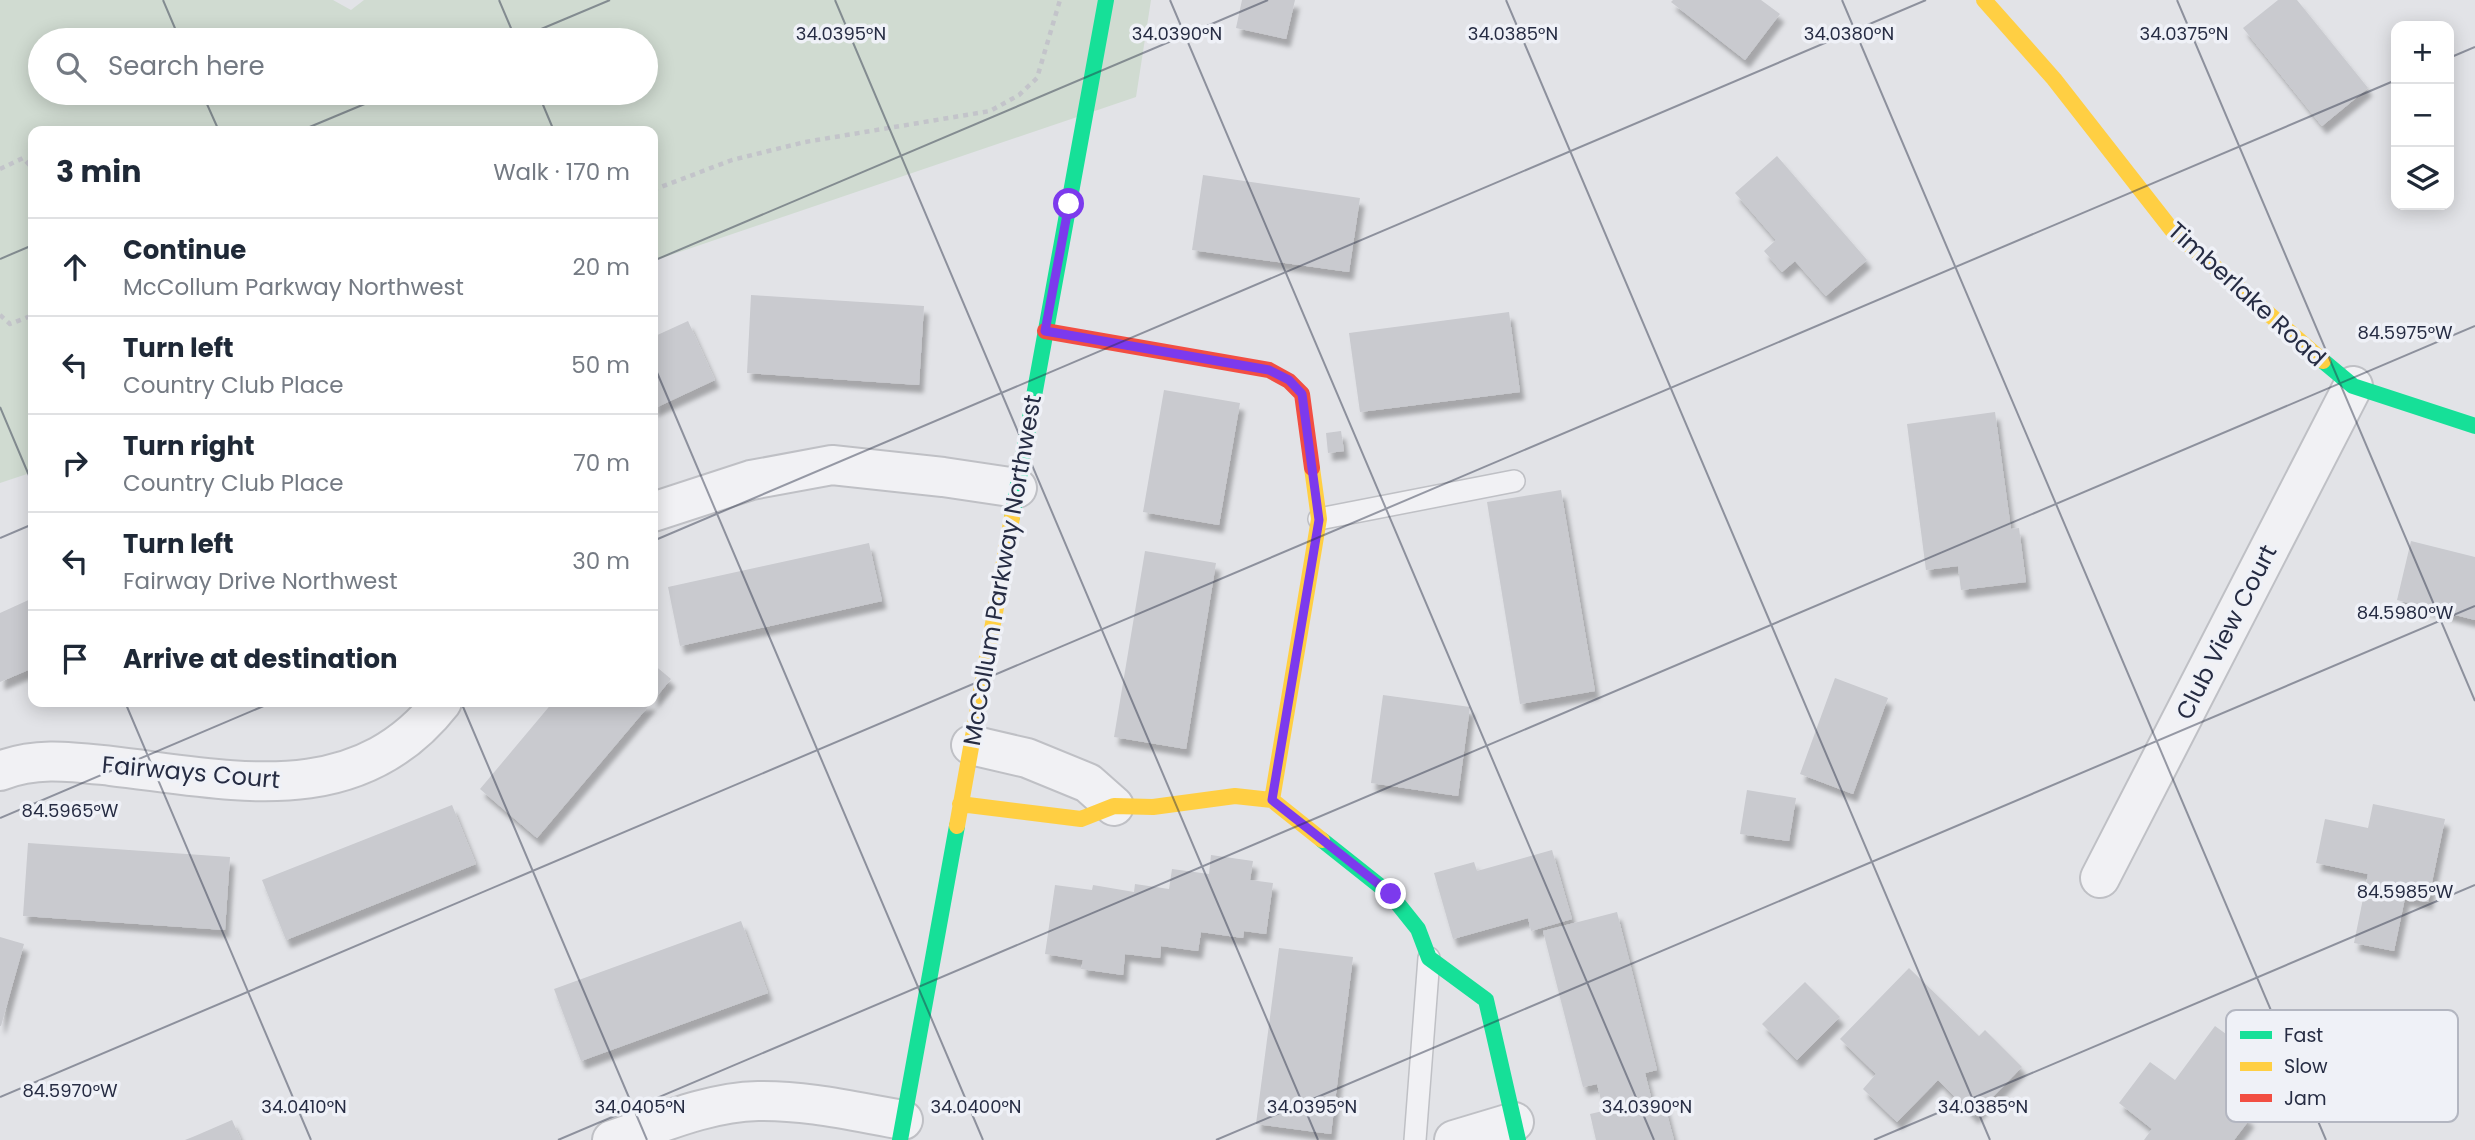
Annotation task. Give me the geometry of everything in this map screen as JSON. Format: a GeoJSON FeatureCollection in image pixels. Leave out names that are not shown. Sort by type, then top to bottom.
{"type":"FeatureCollection","features":[{"type":"Feature","properties":{"kind":"street","name":"McCollum Parkway Northwest"},"geometry":{"type":"LineString","coordinates":[[901,1130],[1105,0]]}},
{"type":"Feature","properties":{"kind":"street","name":"Timberlake Road"},"geometry":{"type":"LineString","coordinates":[[1984,0],[2054,79],[2172,230],[2276,324],[2353,386],[2475,426]]}},
{"type":"Feature","properties":{"kind":"street"},"geometry":{"type":"LineString","coordinates":[[1045,331],[1269,370],[1289,380],[1302,394],[1319,520],[1272,800]]}},
{"type":"Feature","properties":{"kind":"street","name":"Club View Court"},"geometry":{"type":"LineString","coordinates":[[2099,878],[2353,386]]}},
{"type":"Feature","properties":{"kind":"street"},"geometry":{"type":"LineString","coordinates":[[658,510],[751,481],[832,465],[1017,488]]}},
{"type":"Feature","properties":{"kind":"street","name":"Fairways Court"},"geometry":{"type":"LineString","coordinates":[[0,771],[54,760],[271,783],[311,779],[356,769],[393,750],[426,722],[438,707]]}},
{"type":"Feature","properties":{"kind":"street"},"geometry":{"type":"LineString","coordinates":[[971,745],[1027,758],[1088,783],[1114,806]]}},
{"type":"Feature","properties":{"kind":"street"},"geometry":{"type":"LineString","coordinates":[[960,804],[1081,820],[1114,806],[1153,807],[1235,796],[1272,800],[1391,894],[1418,929],[1429,958],[1486,1000],[1516,1131],[1454,1140]]}},
{"type":"Feature","properties":{"kind":"street"},"geometry":{"type":"LineString","coordinates":[[612,1140],[692,1112],[756,1101],[786,1101],[901,1130]]}},
{"type":"Feature","properties":{"kind":"lane"},"geometry":{"type":"LineString","coordinates":[[1319,520],[1514,481]]}},
{"type":"Feature","properties":{"kind":"lane"},"geometry":{"type":"LineString","coordinates":[[1415,1140],[1429,958]]}},
{"type":"Feature","properties":{"kind":"path"},"geometry":{"type":"LineString","coordinates":[[658,188],[732,160],[805,142],[990,111],[1019,96],[1037,78],[1060,0]]}},
{"type":"Feature","properties":{"kind":"path"},"geometry":{"type":"LineString","coordinates":[[0,169],[23,158],[28,164]]}},
{"type":"Feature","properties":{"kind":"path"},"geometry":{"type":"LineString","coordinates":[[0,315],[10,324],[28,317]]}},
{"type":"Feature","properties":{"kind":"shaded area"},"geometry":{"type":"Polygon","coordinates":[[[0,0],[333,0],[351,10],[364,0],[1151,0],[1136,97],[658,259],[658,126],[28,126],[28,474],[0,483],[0,0]]]}},
{"type":"Feature","properties":{"kind":"building"},"geometry":{"type":"Polygon","coordinates":[[[1242,0],[1295,0],[1286,39],[1236,28],[1242,0]]]}},
{"type":"Feature","properties":{"kind":"building"},"geometry":{"type":"Polygon","coordinates":[[[1761,0],[1780,14],[1745,60],[1671,2],[1761,0]]]}},
{"type":"Feature","properties":{"kind":"building"},"geometry":{"type":"Polygon","coordinates":[[[2278,0],[2297,0],[2368,88],[2322,126],[2243,28],[2278,0]]]}},
{"type":"Feature","properties":{"kind":"building"},"geometry":{"type":"Polygon","coordinates":[[[1777,156],[1867,260],[1826,296],[1795,261],[1782,272],[1764,251],[1776,240],[1735,193],[1777,156]]]}},
{"type":"Feature","properties":{"kind":"building"},"geometry":{"type":"Polygon","coordinates":[[[1203,175],[1360,198],[1349,272],[1192,250],[1203,175]]]}},
{"type":"Feature","properties":{"kind":"building"},"geometry":{"type":"Polygon","coordinates":[[[751,295],[924,306],[919,385],[747,373],[751,295]]]}},
{"type":"Feature","properties":{"kind":"building"},"geometry":{"type":"Polygon","coordinates":[[[1509,312],[1520,392],[1360,412],[1349,333],[1509,312]]]}},
{"type":"Feature","properties":{"kind":"building"},"geometry":{"type":"Polygon","coordinates":[[[688,321],[715,380],[658,407],[658,335],[688,321]]]}},
{"type":"Feature","properties":{"kind":"building"},"geometry":{"type":"Polygon","coordinates":[[[1164,390],[1240,403],[1219,525],[1143,512],[1164,390]]]}},
{"type":"Feature","properties":{"kind":"building"},"geometry":{"type":"Polygon","coordinates":[[[1995,412],[2011,529],[2019,528],[2026,582],[1961,590],[1958,566],[1926,570],[1907,424],[1995,412]]]}},
{"type":"Feature","properties":{"kind":"building"},"geometry":{"type":"Polygon","coordinates":[[[1341,431],[1344,451],[1328,453],[1326,433],[1341,431]]]}},
{"type":"Feature","properties":{"kind":"building"},"geometry":{"type":"Polygon","coordinates":[[[1561,490],[1595,691],[1520,704],[1487,502],[1561,490]]]}},
{"type":"Feature","properties":{"kind":"building"},"geometry":{"type":"Polygon","coordinates":[[[2411,541],[2475,557],[2475,620],[2397,600],[2411,541]]]}},
{"type":"Feature","properties":{"kind":"building"},"geometry":{"type":"Polygon","coordinates":[[[869,543],[882,601],[680,646],[668,587],[869,543]]]}},
{"type":"Feature","properties":{"kind":"building"},"geometry":{"type":"Polygon","coordinates":[[[1145,551],[1216,563],[1186,749],[1114,737],[1145,551]]]}},
{"type":"Feature","properties":{"kind":"building"},"geometry":{"type":"Polygon","coordinates":[[[28,600],[28,670],[0,682],[0,613],[28,600]]]}},
{"type":"Feature","properties":{"kind":"building"},"geometry":{"type":"Polygon","coordinates":[[[658,668],[671,679],[658,695],[658,668]]]}},
{"type":"Feature","properties":{"kind":"building"},"geometry":{"type":"Polygon","coordinates":[[[1835,678],[1888,698],[1853,794],[1800,774],[1835,678]]]}},
{"type":"Feature","properties":{"kind":"building"},"geometry":{"type":"Polygon","coordinates":[[[1383,695],[1470,707],[1458,796],[1371,783],[1383,695]]]}},
{"type":"Feature","properties":{"kind":"building"},"geometry":{"type":"Polygon","coordinates":[[[549,707],[648,707],[537,838],[480,789],[549,707]]]}},
{"type":"Feature","properties":{"kind":"building"},"geometry":{"type":"Polygon","coordinates":[[[1747,790],[1796,798],[1789,841],[1740,834],[1747,790]]]}},
{"type":"Feature","properties":{"kind":"building"},"geometry":{"type":"Polygon","coordinates":[[[2373,804],[2445,819],[2428,902],[2405,898],[2394,951],[2354,943],[2368,874],[2316,863],[2325,819],[2368,828],[2373,804]]]}},
{"type":"Feature","properties":{"kind":"building"},"geometry":{"type":"Polygon","coordinates":[[[452,805],[476,864],[286,940],[262,880],[452,805]]]}},
{"type":"Feature","properties":{"kind":"building"},"geometry":{"type":"Polygon","coordinates":[[[28,843],[230,857],[225,930],[23,916],[28,843]]]}},
{"type":"Feature","properties":{"kind":"building"},"geometry":{"type":"Polygon","coordinates":[[[1552,850],[1572,919],[1531,931],[1528,918],[1453,939],[1434,873],[1474,862],[1477,871],[1552,850]]]}},
{"type":"Feature","properties":{"kind":"building"},"geometry":{"type":"Polygon","coordinates":[[[1211,855],[1253,861],[1250,880],[1273,883],[1266,934],[1244,931],[1243,938],[1201,932],[1198,951],[1161,946],[1160,958],[1125,954],[1123,975],[1081,969],[1083,960],[1045,954],[1055,885],[1092,890],[1093,885],[1134,892],[1135,884],[1169,889],[1172,869],[1209,874],[1211,855]]]}},
{"type":"Feature","properties":{"kind":"building"},"geometry":{"type":"Polygon","coordinates":[[[1617,912],[1657,1070],[1645,1073],[1652,1101],[1663,1099],[1674,1140],[1596,1140],[1590,1114],[1603,1111],[1597,1084],[1583,1087],[1543,931],[1617,912]]]}},
{"type":"Feature","properties":{"kind":"building"},"geometry":{"type":"Polygon","coordinates":[[[741,921],[768,993],[581,1061],[554,989],[741,921]]]}},
{"type":"Feature","properties":{"kind":"building"},"geometry":{"type":"Polygon","coordinates":[[[0,937],[24,944],[1,1026],[0,1026],[0,937]]]}},
{"type":"Feature","properties":{"kind":"building"},"geometry":{"type":"Polygon","coordinates":[[[1279,948],[1353,957],[1331,1134],[1256,1124],[1279,948]]]}},
{"type":"Feature","properties":{"kind":"building"},"geometry":{"type":"Polygon","coordinates":[[[1909,968],[1979,1036],[1985,1030],[2022,1067],[1974,1116],[1938,1080],[1897,1122],[1863,1089],[1876,1074],[1840,1039],[1909,968]]]}},
{"type":"Feature","properties":{"kind":"building"},"geometry":{"type":"Polygon","coordinates":[[[1805,982],[1840,1017],[1797,1060],[1762,1024],[1805,982]]]}},
{"type":"Feature","properties":{"kind":"building"},"geometry":{"type":"Polygon","coordinates":[[[2215,1026],[2226,1034],[2226,1122],[2248,1122],[2234,1140],[2144,1140],[2152,1129],[2119,1103],[2150,1062],[2175,1080],[2215,1026]]]}},
{"type":"Feature","properties":{"kind":"building"},"geometry":{"type":"Polygon","coordinates":[[[232,1120],[241,1140],[185,1140],[195,1136],[232,1120]]]}},
{"type":"Feature","properties":{"kind":"traffic: fast"},"geometry":{"type":"LineString","coordinates":[[1012,517],[1106,0]]}},
{"type":"Feature","properties":{"kind":"traffic: fast"},"geometry":{"type":"LineString","coordinates":[[2323,361],[2353,386],[2475,426]]}},
{"type":"Feature","properties":{"kind":"traffic: fast"},"geometry":{"type":"LineString","coordinates":[[900,1140],[957,826]]}},
{"type":"Feature","properties":{"kind":"traffic: fast"},"geometry":{"type":"LineString","coordinates":[[1322,840],[1390,894],[1418,929],[1429,958],[1486,1000],[1518,1140]]}},
{"type":"Feature","properties":{"kind":"traffic: slow"},"geometry":{"type":"LineString","coordinates":[[1984,0],[2054,79],[2172,230],[2323,361]]}},
{"type":"Feature","properties":{"kind":"traffic: slow"},"geometry":{"type":"LineString","coordinates":[[1272,800],[1319,519],[1312,468]]}},
{"type":"Feature","properties":{"kind":"traffic: slow"},"geometry":{"type":"LineString","coordinates":[[957,826],[1012,517]]}},
{"type":"Feature","properties":{"kind":"traffic: slow"},"geometry":{"type":"LineString","coordinates":[[960,804],[1081,819],[1114,806],[1153,807],[1235,796],[1272,800],[1322,840]]}},
{"type":"Feature","properties":{"kind":"traffic: jam"},"geometry":{"type":"LineString","coordinates":[[1045,331],[1269,370],[1289,381],[1302,394],[1312,468]]}},
{"type":"Feature","properties":{"kind":"route"},"geometry":{"type":"LineString","coordinates":[[1069,204],[1045,331],[1269,370],[1289,380],[1302,394],[1319,520],[1272,800],[1391,894]]}}]}
